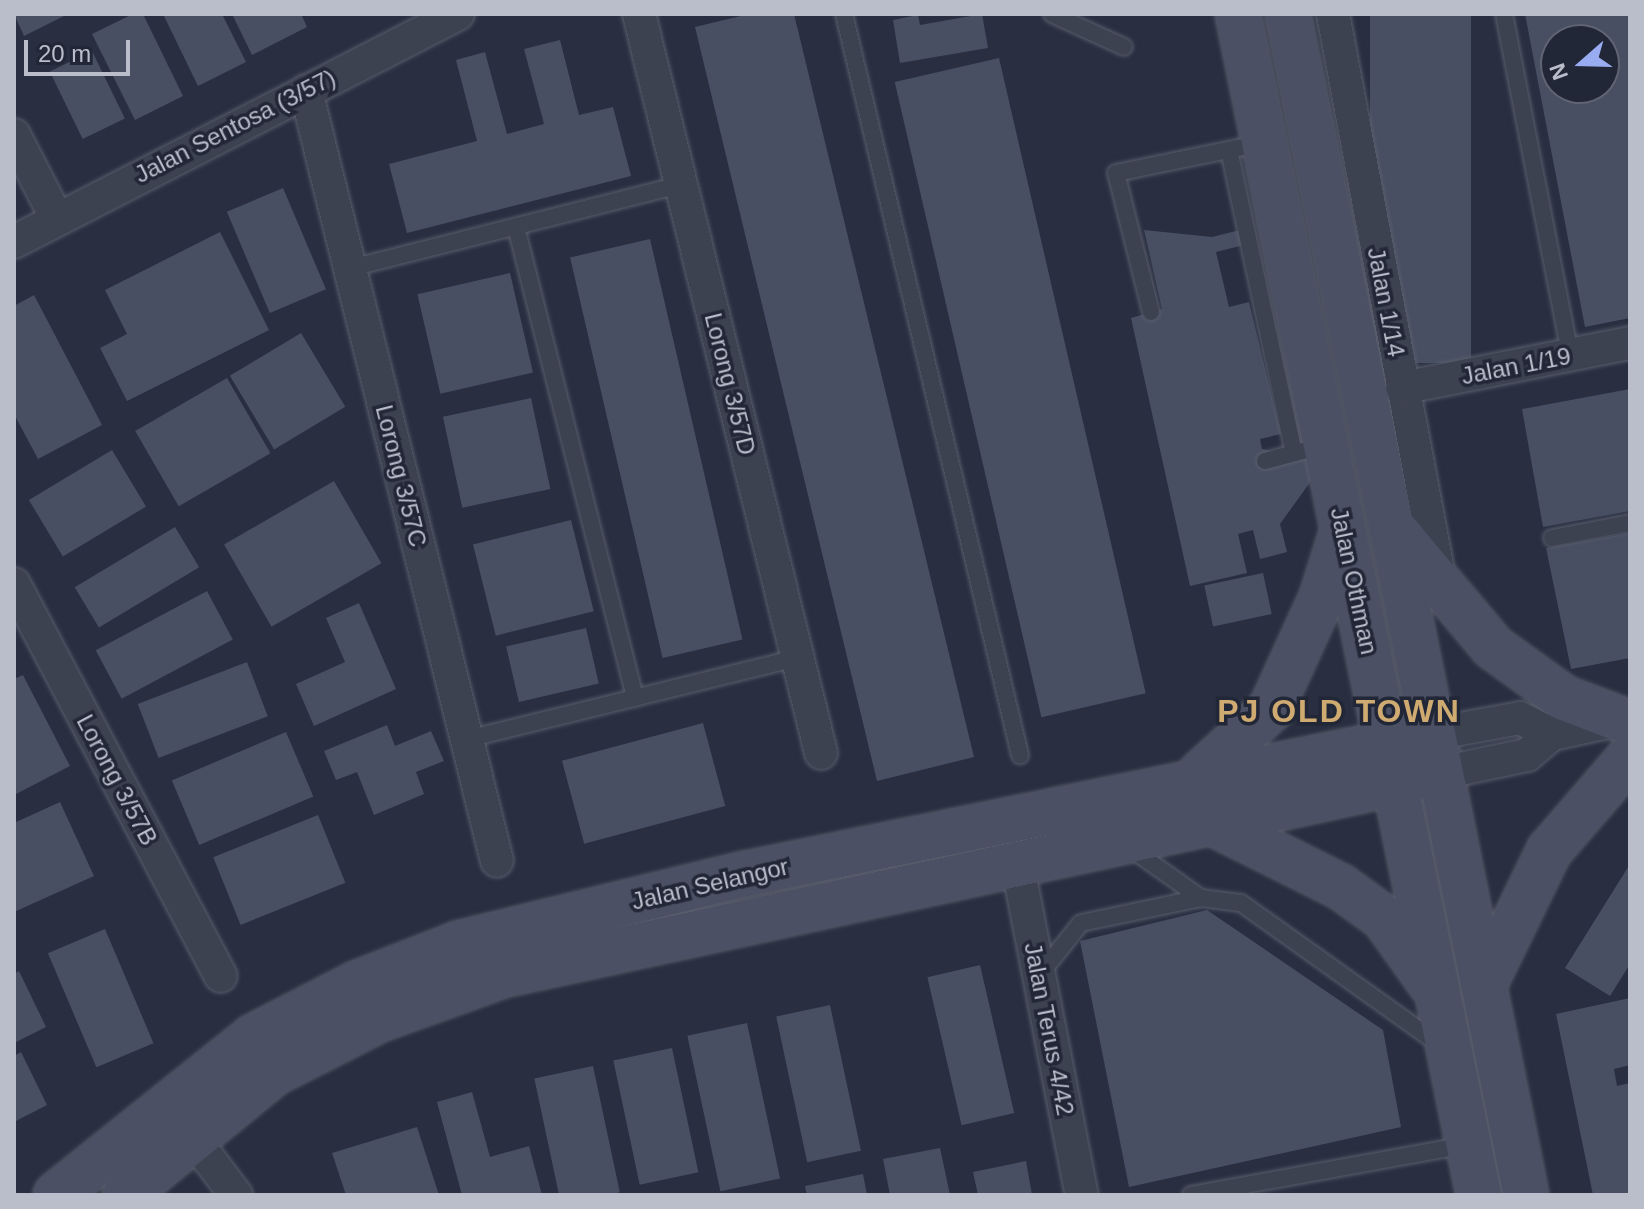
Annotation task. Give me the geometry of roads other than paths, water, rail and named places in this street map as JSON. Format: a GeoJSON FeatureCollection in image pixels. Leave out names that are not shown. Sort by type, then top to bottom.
{"type":"FeatureCollection","features":[{"type":"Feature","properties":{"kind":"main road","name":"Jalan Othman"},"geometry":{"type":"LineString","coordinates":[[1238,14],[1246,146],[1310,450],[1342,530],[1393,762],[1479,1195]]}},
{"type":"Feature","properties":{"kind":"main road","name":"Jalan Othman"},"geometry":{"type":"LineString","coordinates":[[1288,14],[1526,1195]]}},
{"type":"Feature","properties":{"kind":"main road"},"geometry":{"type":"LineString","coordinates":[[1388,521],[1441,590],[1493,647],[1564,698],[1626,731],[1549,851],[1484,985]]}},
{"type":"Feature","properties":{"kind":"main road"},"geometry":{"type":"LineString","coordinates":[[1197,777],[1271,709],[1322,597],[1342,530]]}},
{"type":"Feature","properties":{"kind":"main road","name":"Jalan Selangor"},"geometry":{"type":"LineString","coordinates":[[56,1195],[166,1102],[253,1037],[356,984],[458,944],[578,934],[1017,862],[1211,822],[1393,762],[1437,753]]}},
{"type":"Feature","properties":{"kind":"main road","name":"Jalan Selangor"},"geometry":{"type":"LineString","coordinates":[[125,1195],[274,1073],[380,1019],[578,934],[1197,777],[1393,762]]}},
{"type":"Feature","properties":{"kind":"main road"},"geometry":{"type":"LineString","coordinates":[[1211,822],[1341,887],[1384,918],[1439,995]]}},
{"type":"Feature","properties":{"kind":"street","name":"Jalan Sentosa (3/57)"},"geometry":{"type":"LineString","coordinates":[[14,242],[56,217],[458,14]]}},
{"type":"Feature","properties":{"kind":"street","name":"Lorong 3/57D"},"geometry":{"type":"LineString","coordinates":[[639,14],[821,753]]}},
{"type":"Feature","properties":{"kind":"street","name":"Jalan 1/14"},"geometry":{"type":"LineString","coordinates":[[1333,14],[1441,590]]}},
{"type":"Feature","properties":{"kind":"street","name":"Lorong 3/57C"},"geometry":{"type":"LineString","coordinates":[[306,91],[347,269],[497,861]]}},
{"type":"Feature","properties":{"kind":"street"},"geometry":{"type":"LineString","coordinates":[[14,135],[56,217]]}},
{"type":"Feature","properties":{"kind":"street","name":"Jalan 1/19"},"geometry":{"type":"LineString","coordinates":[[1402,388],[1630,343]]}},
{"type":"Feature","properties":{"kind":"street","name":"Lorong 3/57B"},"geometry":{"type":"LineString","coordinates":[[14,584],[221,976]]}},
{"type":"Feature","properties":{"kind":"street"},"geometry":{"type":"LineString","coordinates":[[1437,753],[1527,755],[1552,734],[1626,731]]}},
{"type":"Feature","properties":{"kind":"street","name":"Jalan Terus 4/42"},"geometry":{"type":"LineString","coordinates":[[1017,862],[1082,1195]]}},
{"type":"Feature","properties":{"kind":"street"},"geometry":{"type":"LineString","coordinates":[[166,1102],[236,1195]]}},
{"type":"Feature","properties":{"kind":"lane"},"geometry":{"type":"LineString","coordinates":[[844,14],[1020,755]]}},
{"type":"Feature","properties":{"kind":"lane"},"geometry":{"type":"LineString","coordinates":[[1052,14],[1124,47]]}},
{"type":"Feature","properties":{"kind":"lane"},"geometry":{"type":"LineString","coordinates":[[1504,14],[1570,355]]}},
{"type":"Feature","properties":{"kind":"lane"},"geometry":{"type":"LineString","coordinates":[[1151,312],[1116,173],[1246,146]]}},
{"type":"Feature","properties":{"kind":"lane"},"geometry":{"type":"LineString","coordinates":[[347,269],[680,185]]}},
{"type":"Feature","properties":{"kind":"lane"},"geometry":{"type":"LineString","coordinates":[[516,227],[635,698]]}},
{"type":"Feature","properties":{"kind":"lane"},"geometry":{"type":"LineString","coordinates":[[1265,461],[1310,450]]}},
{"type":"Feature","properties":{"kind":"lane"},"geometry":{"type":"LineString","coordinates":[[1552,538],[1630,523]]}},
{"type":"Feature","properties":{"kind":"lane"},"geometry":{"type":"LineString","coordinates":[[467,739],[798,658]]}},
{"type":"Feature","properties":{"kind":"lane"},"geometry":{"type":"LineString","coordinates":[[1120,840],[1201,898]]}},
{"type":"Feature","properties":{"kind":"lane"},"geometry":{"type":"LineString","coordinates":[[1039,975],[1081,923],[1201,898],[1241,903],[1451,1053]]}},
{"type":"Feature","properties":{"kind":"lane"},"geometry":{"type":"LineString","coordinates":[[1191,1195],[1469,1145]]}},
{"type":"Feature","properties":{"kind":"district","name":"PJ OLD TOWN"},"geometry":{"type":"Point","coordinates":[1339,711]}}]}
